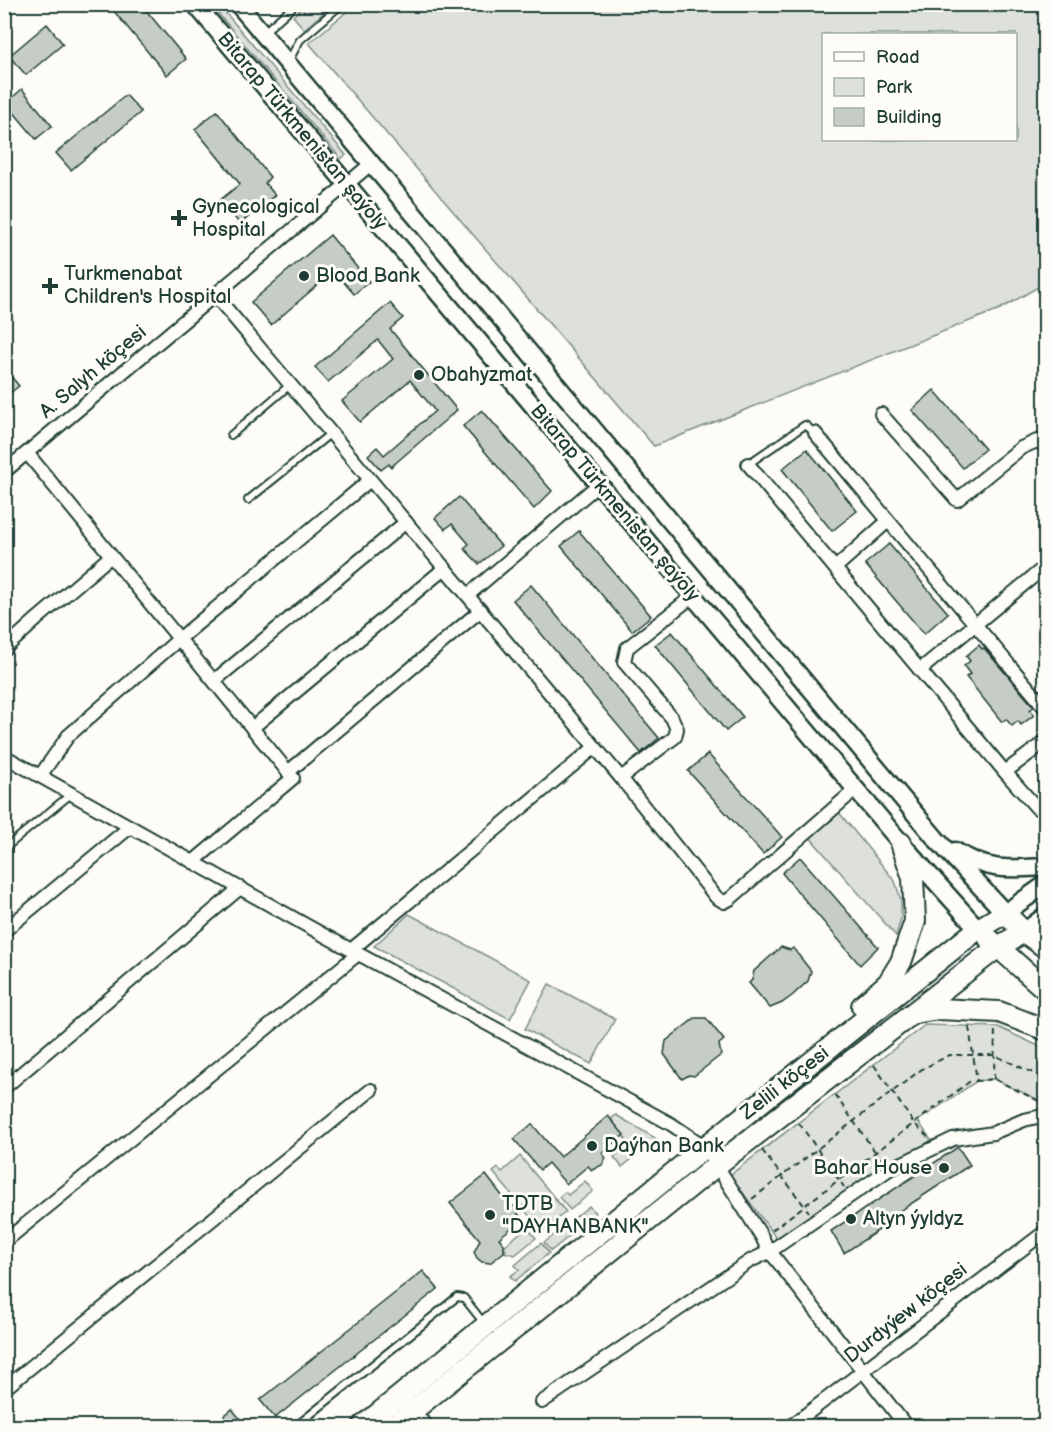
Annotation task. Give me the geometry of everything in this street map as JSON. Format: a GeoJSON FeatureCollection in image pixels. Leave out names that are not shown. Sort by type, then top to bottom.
{"type":"FeatureCollection","features":[{"type":"Feature","properties":{"kind":"main road","name":"Bitarap Türkmenistan şaýoly"},"geometry":{"type":"LineString","coordinates":[[195,4],[901,843],[978,929],[1046,990]]}},
{"type":"Feature","properties":{"kind":"main road","name":"Bitarap Türkmenistan şaýoly"},"geometry":{"type":"LineString","coordinates":[[238,4],[937,840],[1024,932],[1046,948]]}},
{"type":"Feature","properties":{"kind":"main road"},"geometry":{"type":"LineString","coordinates":[[937,840],[971,860],[1002,870],[1046,867]]}},
{"type":"Feature","properties":{"kind":"main road"},"geometry":{"type":"LineString","coordinates":[[830,1047],[831,1034],[888,983],[901,962],[915,921],[913,878],[901,843]]}},
{"type":"Feature","properties":{"kind":"main road","name":"Zelili köçesi"},"geometry":{"type":"LineString","coordinates":[[363,1426],[705,1146],[978,929],[1046,884]]}},
{"type":"Feature","properties":{"kind":"main road","name":"Zelili köçesi"},"geometry":{"type":"LineString","coordinates":[[394,1426],[418,1419],[717,1165],[998,947],[1024,932],[1046,915]]}},
{"type":"Feature","properties":{"kind":"main road"},"geometry":{"type":"LineString","coordinates":[[912,1014],[939,1009],[999,1012],[1046,1030]]}},
{"type":"Feature","properties":{"kind":"street","name":"A. Salyh köçesi"},"geometry":{"type":"LineString","coordinates":[[4,472],[372,163]]}},
{"type":"Feature","properties":{"kind":"street"},"geometry":{"type":"LineString","coordinates":[[215,294],[621,778],[716,897],[724,902],[730,898],[856,789]]}},
{"type":"Feature","properties":{"kind":"street"},"geometry":{"type":"LineString","coordinates":[[881,414],[957,500],[1021,447],[1038,441],[1046,446]]}},
{"type":"Feature","properties":{"kind":"street"},"geometry":{"type":"LineString","coordinates":[[815,433],[1046,709]]}},
{"type":"Feature","properties":{"kind":"street"},"geometry":{"type":"LineString","coordinates":[[27,453],[293,778],[193,862]]}},
{"type":"Feature","properties":{"kind":"street"},"geometry":{"type":"LineString","coordinates":[[748,464],[1005,772],[1036,807],[1046,813]]}},
{"type":"Feature","properties":{"kind":"street"},"geometry":{"type":"LineString","coordinates":[[40,776],[68,736],[179,639],[370,480]]}},
{"type":"Feature","properties":{"kind":"street"},"geometry":{"type":"LineString","coordinates":[[468,595],[599,484]]}},
{"type":"Feature","properties":{"kind":"street"},"geometry":{"type":"LineString","coordinates":[[835,568],[888,521]]}},
{"type":"Feature","properties":{"kind":"street"},"geometry":{"type":"LineString","coordinates":[[214,681],[406,522]]}},
{"type":"Feature","properties":{"kind":"street"},"geometry":{"type":"LineString","coordinates":[[4,650],[36,619],[111,556]]}},
{"type":"Feature","properties":{"kind":"street"},"geometry":{"type":"LineString","coordinates":[[920,670],[1046,566]]}},
{"type":"Feature","properties":{"kind":"street"},"geometry":{"type":"LineString","coordinates":[[252,728],[445,568]]}},
{"type":"Feature","properties":{"kind":"street"},"geometry":{"type":"LineString","coordinates":[[621,778],[675,737],[677,729],[672,718],[624,662],[627,648],[693,596]]}},
{"type":"Feature","properties":{"kind":"street"},"geometry":{"type":"LineString","coordinates":[[288,772],[481,610]]}},
{"type":"Feature","properties":{"kind":"street"},"geometry":{"type":"LineString","coordinates":[[1005,772],[1046,741]]}},
{"type":"Feature","properties":{"kind":"street"},"geometry":{"type":"LineString","coordinates":[[4,1242],[355,952],[595,747]]}},
{"type":"Feature","properties":{"kind":"street"},"geometry":{"type":"LineString","coordinates":[[4,756],[355,952],[672,1124],[705,1146],[769,1252],[906,1426]]}},
{"type":"Feature","properties":{"kind":"street"},"geometry":{"type":"LineString","coordinates":[[4,931],[130,827]]}},
{"type":"Feature","properties":{"kind":"street"},"geometry":{"type":"LineString","coordinates":[[4,1088],[240,888]]}},
{"type":"Feature","properties":{"kind":"street"},"geometry":{"type":"LineString","coordinates":[[4,1389],[371,1090]]}},
{"type":"Feature","properties":{"kind":"street"},"geometry":{"type":"LineString","coordinates":[[542,1402],[750,1261],[769,1252],[888,1170],[952,1139],[993,1133],[1024,1120],[1046,1115]]}},
{"type":"Feature","properties":{"kind":"street","name":"Durdyýew köçesi"},"geometry":{"type":"LineString","coordinates":[[790,1426],[1046,1231]]}},
{"type":"Feature","properties":{"kind":"street"},"geometry":{"type":"LineString","coordinates":[[399,1396],[418,1419]]}},
{"type":"Feature","properties":{"kind":"lane"},"geometry":{"type":"LineString","coordinates":[[263,33],[296,4]]}},
{"type":"Feature","properties":{"kind":"lane"},"geometry":{"type":"LineString","coordinates":[[288,62],[300,40],[342,4]]}},
{"type":"Feature","properties":{"kind":"lane"},"geometry":{"type":"LineString","coordinates":[[231,435],[290,384]]}},
{"type":"Feature","properties":{"kind":"lane"},"geometry":{"type":"LineString","coordinates":[[748,464],[805,425],[815,433]]}},
{"type":"Feature","properties":{"kind":"lane"},"geometry":{"type":"LineString","coordinates":[[248,500],[331,433]]}},
{"type":"Feature","properties":{"kind":"lane"},"geometry":{"type":"LineString","coordinates":[[4,849],[71,794]]}},
{"type":"Feature","properties":{"kind":"lane"},"geometry":{"type":"LineString","coordinates":[[296,1426],[457,1297],[464,1298],[486,1325]]}},
{"type":"Feature","properties":{"kind":"path"},"geometry":{"type":"LineString","coordinates":[[969,1023],[977,1081]]}},
{"type":"Feature","properties":{"kind":"path"},"geometry":{"type":"LineString","coordinates":[[994,1078],[995,1027]]}},
{"type":"Feature","properties":{"kind":"path"},"geometry":{"type":"LineString","coordinates":[[742,1207],[922,1069],[950,1055],[994,1055],[1046,1079]]}},
{"type":"Feature","properties":{"kind":"path"},"geometry":{"type":"LineString","coordinates":[[874,1065],[913,1122],[931,1140]]}},
{"type":"Feature","properties":{"kind":"path"},"geometry":{"type":"LineString","coordinates":[[762,1237],[969,1082],[994,1078],[1046,1104]]}},
{"type":"Feature","properties":{"kind":"path"},"geometry":{"type":"LineString","coordinates":[[836,1095],[888,1170]]}},
{"type":"Feature","properties":{"kind":"path"},"geometry":{"type":"LineString","coordinates":[[798,1123],[850,1197]]}},
{"type":"Feature","properties":{"kind":"path"},"geometry":{"type":"LineString","coordinates":[[762,1150],[815,1221]]}},
{"type":"Feature","properties":{"kind":"green space"},"geometry":{"type":"Polygon","coordinates":[[[307,4],[333,5],[304,29],[293,16],[307,4]]]}},
{"type":"Feature","properties":{"kind":"green space"},"geometry":{"type":"Polygon","coordinates":[[[356,4],[1045,5],[1045,283],[1000,309],[654,446],[309,43],[356,4]]]}},
{"type":"Feature","properties":{"kind":"green space"},"geometry":{"type":"Polygon","coordinates":[[[211,5],[219,5],[346,155],[341,159],[211,5]]]}},
{"type":"Feature","properties":{"kind":"green space"},"geometry":{"type":"Polygon","coordinates":[[[837,810],[895,881],[901,900],[901,918],[896,936],[807,834],[837,810]]]}},
{"type":"Feature","properties":{"kind":"green space"},"geometry":{"type":"Polygon","coordinates":[[[409,914],[531,980],[510,1019],[374,946],[409,914]]]}},
{"type":"Feature","properties":{"kind":"green space"},"geometry":{"type":"Polygon","coordinates":[[[549,984],[615,1019],[591,1064],[525,1029],[549,984]]]}},
{"type":"Feature","properties":{"kind":"green space"},"geometry":{"type":"Polygon","coordinates":[[[925,1025],[998,1027],[1045,1049],[1045,1103],[994,1079],[977,1081],[918,1121],[931,1140],[782,1246],[730,1175],[925,1025]]]}},
{"type":"Feature","properties":{"kind":"green space"},"geometry":{"type":"Polygon","coordinates":[[[616,1115],[657,1139],[622,1167],[614,1157],[629,1144],[611,1119],[616,1115]]]}},
{"type":"Feature","properties":{"kind":"green space"},"geometry":{"type":"Polygon","coordinates":[[[520,1156],[566,1212],[542,1231],[493,1172],[498,1168],[502,1172],[520,1156]]]}},
{"type":"Feature","properties":{"kind":"green space"},"geometry":{"type":"Polygon","coordinates":[[[585,1181],[593,1191],[570,1210],[559,1197],[565,1192],[568,1195],[585,1181]]]}},
{"type":"Feature","properties":{"kind":"green space"},"geometry":{"type":"Polygon","coordinates":[[[589,1206],[595,1213],[594,1216],[551,1251],[544,1243],[589,1206]]]}},
{"type":"Feature","properties":{"kind":"green space"},"geometry":{"type":"Polygon","coordinates":[[[527,1227],[536,1238],[515,1255],[504,1252],[506,1250],[503,1247],[527,1227]]]}},
{"type":"Feature","properties":{"kind":"green space"},"geometry":{"type":"Polygon","coordinates":[[[541,1243],[549,1253],[515,1281],[510,1276],[519,1270],[515,1265],[541,1243]]]}},
{"type":"Feature","properties":{"kind":"building"},"geometry":{"type":"Polygon","coordinates":[[[108,4],[141,4],[186,59],[167,75],[108,4]]]}},
{"type":"Feature","properties":{"kind":"building"},"geometry":{"type":"Polygon","coordinates":[[[47,24],[63,44],[26,75],[9,56],[47,24]]]}},
{"type":"Feature","properties":{"kind":"building"},"geometry":{"type":"Polygon","coordinates":[[[22,89],[52,126],[36,139],[6,103],[22,89]]]}},
{"type":"Feature","properties":{"kind":"building"},"geometry":{"type":"Polygon","coordinates":[[[126,95],[141,112],[71,170],[56,153],[126,95]]]}},
{"type":"Feature","properties":{"kind":"building"},"geometry":{"type":"Polygon","coordinates":[[[217,111],[270,177],[265,183],[275,195],[240,224],[220,200],[240,184],[195,129],[217,111]]]}},
{"type":"Feature","properties":{"kind":"building","name":"Blood Bank"},"geometry":{"type":"Polygon","coordinates":[[[330,235],[369,282],[354,294],[334,271],[271,325],[251,302],[330,235]]]}},
{"type":"Feature","properties":{"kind":"building"},"geometry":{"type":"Polygon","coordinates":[[[390,303],[403,318],[390,329],[457,410],[391,467],[389,464],[381,470],[368,455],[377,447],[384,455],[435,411],[410,380],[360,422],[342,401],[393,359],[378,340],[328,382],[315,367],[390,303]]]}},
{"type":"Feature","properties":{"kind":"building"},"geometry":{"type":"Polygon","coordinates":[[[4,368],[19,386],[4,398],[4,368]]]}},
{"type":"Feature","properties":{"kind":"building"},"geometry":{"type":"Polygon","coordinates":[[[934,390],[985,449],[963,468],[912,410],[934,390]]]}},
{"type":"Feature","properties":{"kind":"building"},"geometry":{"type":"Polygon","coordinates":[[[482,410],[552,491],[534,509],[463,426],[482,410]]]}},
{"type":"Feature","properties":{"kind":"building"},"geometry":{"type":"Polygon","coordinates":[[[807,449],[857,511],[832,531],[782,469],[807,449]]]}},
{"type":"Feature","properties":{"kind":"building"},"geometry":{"type":"Polygon","coordinates":[[[459,497],[501,546],[479,564],[464,548],[469,544],[452,524],[445,529],[435,518],[459,497]]]}},
{"type":"Feature","properties":{"kind":"building"},"geometry":{"type":"Polygon","coordinates":[[[579,531],[651,616],[632,631],[561,546],[579,531]]]}},
{"type":"Feature","properties":{"kind":"building"},"geometry":{"type":"Polygon","coordinates":[[[889,544],[948,613],[924,634],[865,564],[889,544]]]}},
{"type":"Feature","properties":{"kind":"building"},"geometry":{"type":"Polygon","coordinates":[[[531,585],[659,738],[641,753],[513,600],[531,585]]]}},
{"type":"Feature","properties":{"kind":"building"},"geometry":{"type":"Polygon","coordinates":[[[672,632],[743,717],[726,731],[655,645],[672,632]]]}},
{"type":"Feature","properties":{"kind":"building"},"geometry":{"type":"Polygon","coordinates":[[[979,645],[1034,707],[1030,710],[1034,715],[1021,725],[1018,721],[1012,726],[1006,719],[1002,722],[966,677],[970,674],[964,666],[970,661],[966,656],[979,645]]]}},
{"type":"Feature","properties":{"kind":"building"},"geometry":{"type":"Polygon","coordinates":[[[708,754],[782,837],[763,854],[688,771],[708,754]]]}},
{"type":"Feature","properties":{"kind":"building"},"geometry":{"type":"Polygon","coordinates":[[[800,857],[878,947],[860,965],[782,873],[800,857]]]}},
{"type":"Feature","properties":{"kind":"building"},"geometry":{"type":"Polygon","coordinates":[[[781,947],[790,950],[793,948],[811,971],[808,981],[793,995],[770,1008],[749,983],[754,971],[781,947]]]}},
{"type":"Feature","properties":{"kind":"building"},"geometry":{"type":"Polygon","coordinates":[[[695,1018],[706,1018],[724,1040],[719,1044],[721,1055],[694,1076],[689,1075],[682,1079],[664,1054],[666,1041],[695,1018]]]}},
{"type":"Feature","properties":{"kind":"building","name":"Daýhan Bank"},"geometry":{"type":"Polygon","coordinates":[[[608,1116],[624,1135],[602,1153],[606,1158],[602,1165],[592,1170],[588,1166],[566,1184],[548,1163],[540,1170],[514,1139],[532,1124],[560,1157],[608,1116]]]}},
{"type":"Feature","properties":{"kind":"building"},"geometry":{"type":"Polygon","coordinates":[[[958,1147],[970,1165],[880,1224],[882,1228],[844,1253],[831,1231],[958,1147]]]}},
{"type":"Feature","properties":{"kind":"building","name":"TDTB \"DAYHANBANK\""},"geometry":{"type":"Polygon","coordinates":[[[486,1175],[510,1206],[524,1206],[517,1212],[522,1219],[499,1238],[504,1244],[504,1252],[490,1263],[482,1262],[477,1258],[474,1252],[480,1240],[450,1203],[486,1175]]]}},
{"type":"Feature","properties":{"kind":"building"},"geometry":{"type":"Polygon","coordinates":[[[423,1271],[438,1289],[275,1418],[260,1400],[423,1271]]]}},
{"type":"Feature","properties":{"kind":"building"},"geometry":{"type":"Polygon","coordinates":[[[232,1409],[246,1426],[216,1426],[226,1419],[224,1416],[232,1409]]]}},
{"type":"Feature","properties":{"kind":"place","name":"Gynecological Hospital"},"geometry":{"type":"Point","coordinates":[179,218]}},
{"type":"Feature","properties":{"kind":"place","name":"Blood Bank"},"geometry":{"type":"Point","coordinates":[304,276]}},
{"type":"Feature","properties":{"kind":"place","name":"Turkmenabat Children's Hospital"},"geometry":{"type":"Point","coordinates":[50,286]}},
{"type":"Feature","properties":{"kind":"place","name":"Obahyzmat"},"geometry":{"type":"Point","coordinates":[419,375]}},
{"type":"Feature","properties":{"kind":"place","name":"Daýhan Bank"},"geometry":{"type":"Point","coordinates":[592,1146]}},
{"type":"Feature","properties":{"kind":"place","name":"Bahar House"},"geometry":{"type":"Point","coordinates":[944,1168]}},
{"type":"Feature","properties":{"kind":"place","name":"TDTB \"DAYHANBANK\""},"geometry":{"type":"Point","coordinates":[490,1215]}},
{"type":"Feature","properties":{"kind":"place","name":"Altyn ýyldyz"},"geometry":{"type":"Point","coordinates":[851,1219]}}]}
